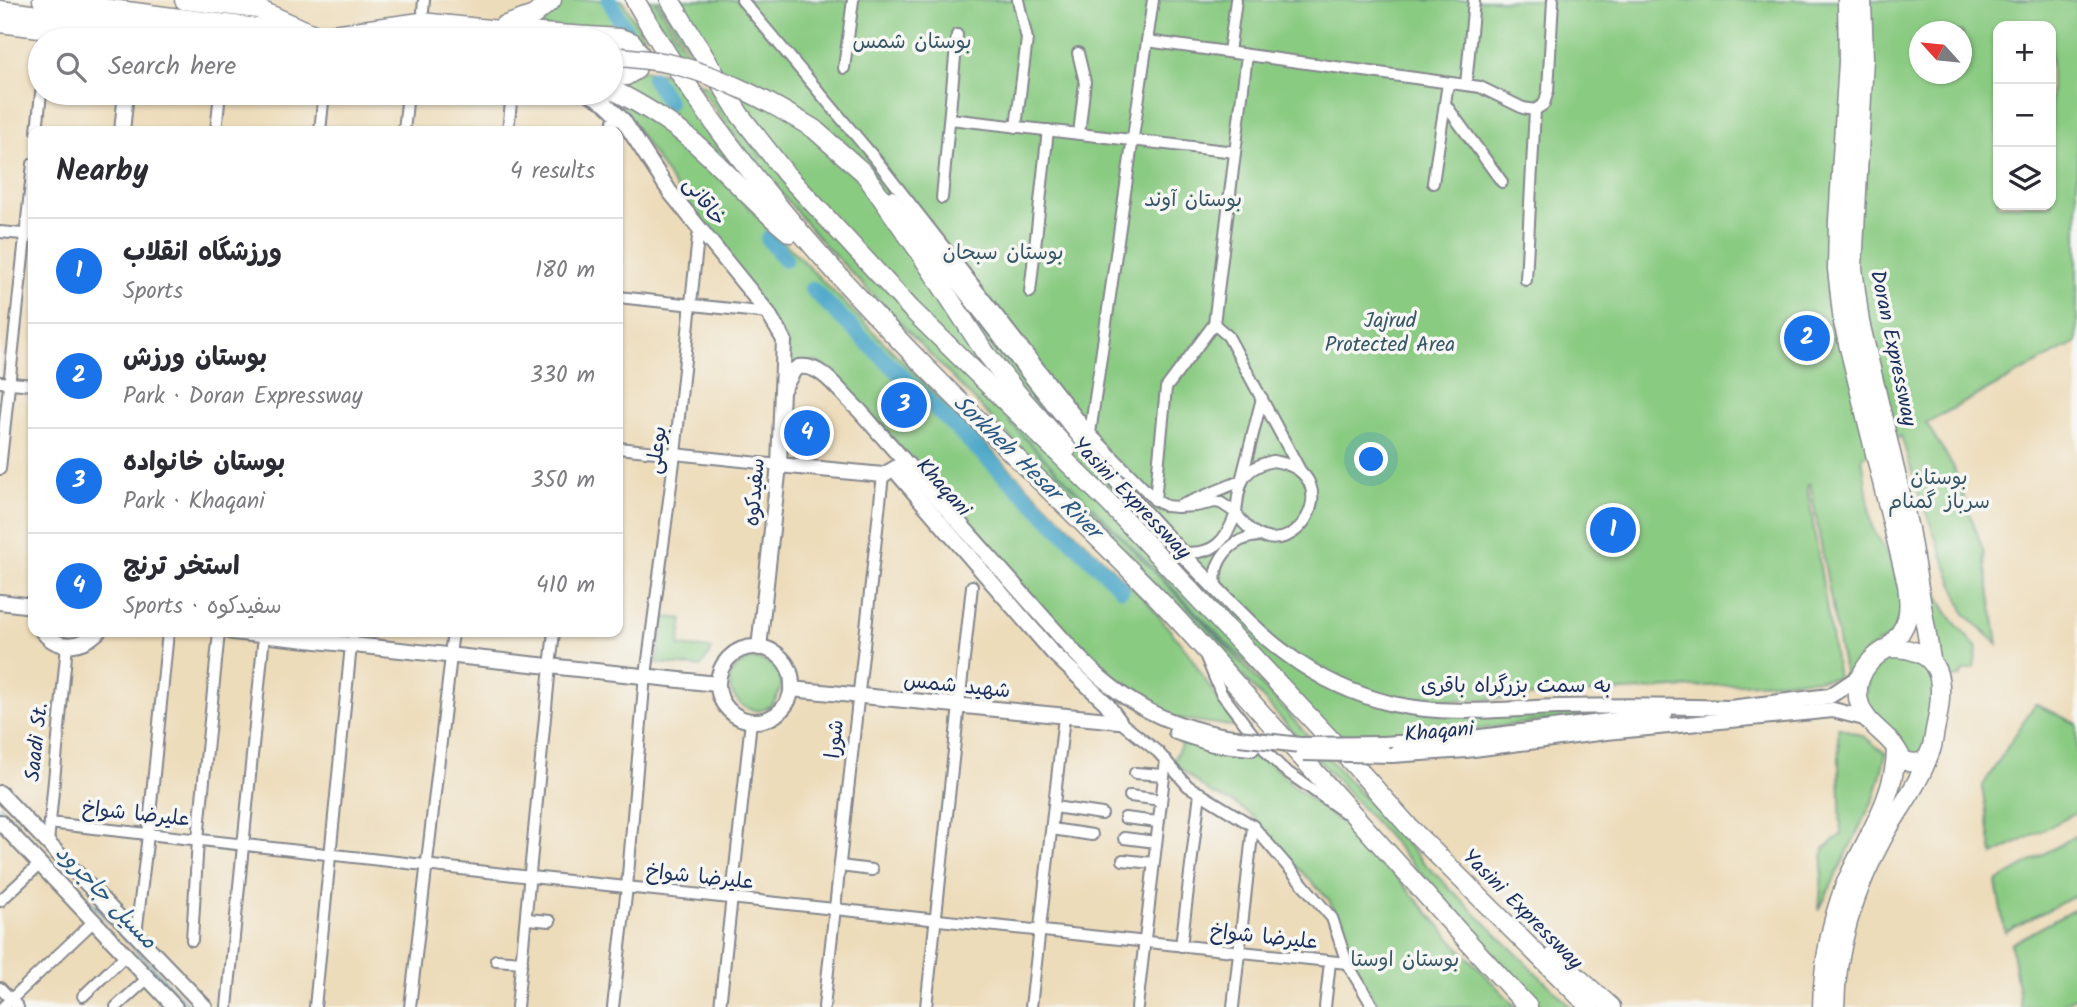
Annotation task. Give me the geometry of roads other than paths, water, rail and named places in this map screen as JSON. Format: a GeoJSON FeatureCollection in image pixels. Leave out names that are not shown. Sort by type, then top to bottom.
{"type":"FeatureCollection","features":[{"type":"Feature","properties":{"kind":"highway"},"geometry":{"type":"LineString","coordinates":[[41,0],[256,28]]}},
{"type":"Feature","properties":{"kind":"highway"},"geometry":{"type":"LineString","coordinates":[[191,0],[258,9],[300,28]]}},
{"type":"Feature","properties":{"kind":"highway"},"geometry":{"type":"LineString","coordinates":[[377,28],[421,22],[493,28],[527,18],[552,0]]}},
{"type":"Feature","properties":{"kind":"highway"},"geometry":{"type":"LineString","coordinates":[[635,0],[660,45],[724,139],[828,264],[892,334],[1143,583],[1528,1007]]}},
{"type":"Feature","properties":{"kind":"highway","name":"Yasini Expressway"},"geometry":{"type":"LineString","coordinates":[[670,0],[740,115],[786,174],[911,309],[1110,504],[1411,829],[1590,1007]]}},
{"type":"Feature","properties":{"kind":"highway","name":"Doran Expressway"},"geometry":{"type":"LineString","coordinates":[[1847,0],[1848,61],[1837,269],[1843,323],[1907,584],[1908,618],[1901,633],[1888,648]]}},
{"type":"Feature","properties":{"kind":"highway","name":"Doran Expressway"},"geometry":{"type":"LineString","coordinates":[[1862,0],[1864,58],[1853,268],[1860,322],[1897,471],[1931,659]]}},
{"type":"Feature","properties":{"kind":"highway"},"geometry":{"type":"LineString","coordinates":[[0,10],[137,28]]}},
{"type":"Feature","properties":{"kind":"highway"},"geometry":{"type":"LineString","coordinates":[[0,23],[32,28]]}},
{"type":"Feature","properties":{"kind":"highway"},"geometry":{"type":"LineString","coordinates":[[623,39],[632,42],[641,57],[636,70],[623,76]]}},
{"type":"Feature","properties":{"kind":"highway"},"geometry":{"type":"LineString","coordinates":[[623,57],[674,64],[722,80],[764,99],[814,129],[864,173],[984,351],[1110,504]]}},
{"type":"Feature","properties":{"kind":"highway"},"geometry":{"type":"LineString","coordinates":[[623,96],[683,133],[718,164],[763,211],[828,264]]}},
{"type":"Feature","properties":{"kind":"highway"},"geometry":{"type":"LineString","coordinates":[[1835,1007],[1840,952],[1857,891],[1884,836],[1917,783],[1931,751],[1941,694],[1940,677],[1931,659],[1914,650],[1888,648],[1872,657],[1860,676],[1858,699],[1868,719],[1903,760],[1916,763],[1923,761],[1931,751]]}},
{"type":"Feature","properties":{"kind":"highway"},"geometry":{"type":"LineString","coordinates":[[1822,1007],[1826,955],[1834,918],[1844,888],[1891,787],[1896,767],[1896,749]]}},
{"type":"Feature","properties":{"kind":"highway"},"geometry":{"type":"LineString","coordinates":[[1488,906],[1516,919],[1611,1007]]}},
{"type":"Feature","properties":{"kind":"main road"},"geometry":{"type":"LineString","coordinates":[[123,126],[125,105]]}},
{"type":"Feature","properties":{"kind":"main road","name":"خاقانی"},"geometry":{"type":"LineString","coordinates":[[606,105],[623,120],[687,214],[768,313],[784,340]]}},
{"type":"Feature","properties":{"kind":"main road","name":"به سمت بزرگراه باقری"},"geometry":{"type":"LineString","coordinates":[[864,173],[880,184],[1112,477],[1181,552],[1273,644],[1311,671],[1350,690],[1394,704],[1440,710],[1629,705],[1728,708]]}},
{"type":"Feature","properties":{"kind":"main road","name":"سفیدکوه"},"geometry":{"type":"LineString","coordinates":[[760,648],[779,465],[784,340]]}},
{"type":"Feature","properties":{"kind":"main road"},"geometry":{"type":"LineString","coordinates":[[782,391],[794,370],[806,366],[814,368],[826,378],[846,400]]}},
{"type":"Feature","properties":{"kind":"main road","name":"Khaqani"},"geometry":{"type":"LineString","coordinates":[[846,400],[854,416],[897,467],[1075,662],[1109,694],[1135,711],[1188,737],[1213,744],[1330,755],[1641,716],[1728,708],[1831,703],[1868,719]]}},
{"type":"Feature","properties":{"kind":"main road","name":"Khaqani"},"geometry":{"type":"LineString","coordinates":[[846,400],[859,410],[1090,668],[1112,689],[1138,706],[1178,724],[1221,735],[1300,745],[1466,750],[1831,703],[1860,676]]}},
{"type":"Feature","properties":{"kind":"main road"},"geometry":{"type":"LineString","coordinates":[[779,465],[883,475],[897,467],[898,475],[1053,653],[1105,703],[1119,721]]}},
{"type":"Feature","properties":{"kind":"main road"},"geometry":{"type":"LineString","coordinates":[[0,602],[28,605]]}},
{"type":"Feature","properties":{"kind":"main road"},"geometry":{"type":"LineString","coordinates":[[50,637],[67,645],[78,645],[92,637]]}},
{"type":"Feature","properties":{"kind":"main road"},"geometry":{"type":"LineString","coordinates":[[323,637],[452,645],[551,662],[717,680]]}},
{"type":"Feature","properties":{"kind":"main road"},"geometry":{"type":"LineString","coordinates":[[760,648],[771,651],[787,667],[792,689],[782,709],[773,717],[751,721],[730,712],[723,703],[717,680],[728,659],[737,652],[760,648]]}},
{"type":"Feature","properties":{"kind":"main road","name":"شهید شمس"},"geometry":{"type":"LineString","coordinates":[[792,689],[1119,721]]}},
{"type":"Feature","properties":{"kind":"main road"},"geometry":{"type":"LineString","coordinates":[[0,793],[205,1007]]}},
{"type":"Feature","properties":{"kind":"main road"},"geometry":{"type":"LineString","coordinates":[[0,822],[175,1007]]}},
{"type":"Feature","properties":{"kind":"street"},"geometry":{"type":"LineString","coordinates":[[742,0],[877,161],[1090,433],[1155,500],[1166,506],[1177,507],[1221,503],[1236,513],[1247,526],[1264,536]]}},
{"type":"Feature","properties":{"kind":"street"},"geometry":{"type":"LineString","coordinates":[[844,68],[853,0]]}},
{"type":"Feature","properties":{"kind":"street"},"geometry":{"type":"LineString","coordinates":[[1016,127],[1027,39],[1018,0]]}},
{"type":"Feature","properties":{"kind":"street"},"geometry":{"type":"LineString","coordinates":[[1090,433],[1153,0]]}},
{"type":"Feature","properties":{"kind":"street"},"geometry":{"type":"LineString","coordinates":[[1229,52],[1236,0]]}},
{"type":"Feature","properties":{"kind":"street"},"geometry":{"type":"LineString","coordinates":[[1466,85],[1474,0]]}},
{"type":"Feature","properties":{"kind":"street"},"geometry":{"type":"LineString","coordinates":[[1147,41],[1480,87],[1522,108],[1535,110],[1545,104],[1548,91],[1553,0]]}},
{"type":"Feature","properties":{"kind":"street"},"geometry":{"type":"LineString","coordinates":[[942,198],[957,35]]}},
{"type":"Feature","properties":{"kind":"street"},"geometry":{"type":"LineString","coordinates":[[1079,53],[1085,82],[1079,134]]}},
{"type":"Feature","properties":{"kind":"street"},"geometry":{"type":"LineString","coordinates":[[1155,500],[1166,388],[1214,324],[1247,55]]}},
{"type":"Feature","properties":{"kind":"street"},"geometry":{"type":"LineString","coordinates":[[1433,183],[1448,83]]}},
{"type":"Feature","properties":{"kind":"street"},"geometry":{"type":"LineString","coordinates":[[1445,104],[1502,182]]}},
{"type":"Feature","properties":{"kind":"street"},"geometry":{"type":"LineString","coordinates":[[38,126],[40,105]]}},
{"type":"Feature","properties":{"kind":"street"},"geometry":{"type":"LineString","coordinates":[[217,126],[219,105]]}},
{"type":"Feature","properties":{"kind":"street"},"geometry":{"type":"LineString","coordinates":[[321,126],[323,105]]}},
{"type":"Feature","properties":{"kind":"street"},"geometry":{"type":"LineString","coordinates":[[405,126],[407,105]]}},
{"type":"Feature","properties":{"kind":"street"},"geometry":{"type":"LineString","coordinates":[[509,126],[511,105]]}},
{"type":"Feature","properties":{"kind":"street"},"geometry":{"type":"LineString","coordinates":[[1526,279],[1535,110]]}},
{"type":"Feature","properties":{"kind":"street"},"geometry":{"type":"LineString","coordinates":[[950,119],[1236,152]]}},
{"type":"Feature","properties":{"kind":"street"},"geometry":{"type":"LineString","coordinates":[[1030,292],[1048,130]]}},
{"type":"Feature","properties":{"kind":"street"},"geometry":{"type":"LineString","coordinates":[[0,232],[28,235]]}},
{"type":"Feature","properties":{"kind":"street","name":"بوعلی"},"geometry":{"type":"LineString","coordinates":[[613,1007],[646,671],[675,454],[698,237]]}},
{"type":"Feature","properties":{"kind":"street"},"geometry":{"type":"LineString","coordinates":[[0,469],[5,382],[28,241]]}},
{"type":"Feature","properties":{"kind":"street"},"geometry":{"type":"LineString","coordinates":[[623,298],[768,313]]}},
{"type":"Feature","properties":{"kind":"street"},"geometry":{"type":"LineString","coordinates":[[1214,324],[1228,336],[1262,398],[1311,490],[1312,503],[1309,515],[1293,533],[1281,537],[1250,537],[1238,541],[1222,557],[1215,571],[1216,587]]}},
{"type":"Feature","properties":{"kind":"street"},"geometry":{"type":"LineString","coordinates":[[5,382],[28,385]]}},
{"type":"Feature","properties":{"kind":"street"},"geometry":{"type":"LineString","coordinates":[[1181,552],[1200,554],[1217,544],[1228,532],[1236,513],[1237,492],[1262,398]]}},
{"type":"Feature","properties":{"kind":"street"},"geometry":{"type":"LineString","coordinates":[[623,449],[779,465]]}},
{"type":"Feature","properties":{"kind":"street"},"geometry":{"type":"LineString","coordinates":[[1177,507],[1241,481],[1261,464],[1273,461],[1286,463],[1303,475]]}},
{"type":"Feature","properties":{"kind":"street","name":"شورا"},"geometry":{"type":"LineString","coordinates":[[824,1007],[883,475]]}},
{"type":"Feature","properties":{"kind":"street"},"geometry":{"type":"LineString","coordinates":[[926,1007],[972,586]]}},
{"type":"Feature","properties":{"kind":"street"},"geometry":{"type":"LineString","coordinates":[[136,934],[168,637]]}},
{"type":"Feature","properties":{"kind":"street"},"geometry":{"type":"LineString","coordinates":[[192,940],[198,839],[218,637]]}},
{"type":"Feature","properties":{"kind":"street"},"geometry":{"type":"LineString","coordinates":[[227,1007],[264,637]]}},
{"type":"Feature","properties":{"kind":"street"},"geometry":{"type":"LineString","coordinates":[[517,1007],[554,637]]}},
{"type":"Feature","properties":{"kind":"street"},"geometry":{"type":"LineString","coordinates":[[315,1007],[353,638]]}},
{"type":"Feature","properties":{"kind":"street","name":"Saadi St."},"geometry":{"type":"LineString","coordinates":[[48,843],[67,645]]}},
{"type":"Feature","properties":{"kind":"street"},"geometry":{"type":"LineString","coordinates":[[410,1007],[452,645]]}},
{"type":"Feature","properties":{"kind":"street"},"geometry":{"type":"LineString","coordinates":[[1031,1007],[1064,717]]}},
{"type":"Feature","properties":{"kind":"street"},"geometry":{"type":"LineString","coordinates":[[720,1007],[751,721]]}},
{"type":"Feature","properties":{"kind":"street"},"geometry":{"type":"LineString","coordinates":[[1119,721],[1144,739],[1188,786],[1254,826],[1332,918],[1347,963],[1373,1007]]}},
{"type":"Feature","properties":{"kind":"street"},"geometry":{"type":"LineString","coordinates":[[1137,1007],[1166,760]]}},
{"type":"Feature","properties":{"kind":"street"},"geometry":{"type":"LineString","coordinates":[[1135,773],[1164,775]]}},
{"type":"Feature","properties":{"kind":"street"},"geometry":{"type":"LineString","coordinates":[[1181,946],[1200,793]]}},
{"type":"Feature","properties":{"kind":"street"},"geometry":{"type":"LineString","coordinates":[[1130,796],[1161,800]]}},
{"type":"Feature","properties":{"kind":"street"},"geometry":{"type":"LineString","coordinates":[[1054,807],[1102,814]]}},
{"type":"Feature","properties":{"kind":"street"},"geometry":{"type":"LineString","coordinates":[[1125,818],[1158,822]]}},
{"type":"Feature","properties":{"kind":"street","name":"علیرضا شواخ"},"geometry":{"type":"LineString","coordinates":[[50,823],[1347,963]]}},
{"type":"Feature","properties":{"kind":"street"},"geometry":{"type":"LineString","coordinates":[[1233,1007],[1254,826]]}},
{"type":"Feature","properties":{"kind":"street"},"geometry":{"type":"LineString","coordinates":[[1052,829],[1092,835]]}},
{"type":"Feature","properties":{"kind":"street"},"geometry":{"type":"LineString","coordinates":[[1124,838],[1156,842]]}},
{"type":"Feature","properties":{"kind":"street"},"geometry":{"type":"LineString","coordinates":[[1123,860],[1153,863]]}},
{"type":"Feature","properties":{"kind":"street"},"geometry":{"type":"LineString","coordinates":[[0,901],[40,864]]}},
{"type":"Feature","properties":{"kind":"street"},"geometry":{"type":"LineString","coordinates":[[839,866],[872,870]]}},
{"type":"Feature","properties":{"kind":"street"},"geometry":{"type":"LineString","coordinates":[[527,919],[550,921]]}},
{"type":"Feature","properties":{"kind":"street"},"geometry":{"type":"LineString","coordinates":[[0,988],[10,1004],[93,921]]}},
{"type":"Feature","properties":{"kind":"street"},"geometry":{"type":"LineString","coordinates":[[83,996],[126,955]]}},
{"type":"Feature","properties":{"kind":"street"},"geometry":{"type":"LineString","coordinates":[[496,960],[522,962]]}},
{"type":"Feature","properties":{"kind":"street"},"geometry":{"type":"LineString","coordinates":[[1325,1007],[1330,962]]}},
{"type":"Feature","properties":{"kind":"street"},"geometry":{"type":"LineString","coordinates":[[116,1007],[148,978]]}},
{"type":"Feature","properties":{"kind":"water"},"geometry":{"type":"Polygon","coordinates":[[[794,419],[820,420],[821,450],[793,446],[794,419]]]}},
{"type":"Feature","properties":{"kind":"waterway","name":"Sorkheh Hesar River"},"geometry":{"type":"LineString","coordinates":[[609,0],[625,29]]}},
{"type":"Feature","properties":{"kind":"waterway","name":"Sorkheh Hesar River"},"geometry":{"type":"LineString","coordinates":[[653,78],[668,102]]}},
{"type":"Feature","properties":{"kind":"waterway","name":"Sorkheh Hesar River"},"geometry":{"type":"LineString","coordinates":[[768,239],[785,259]]}},
{"type":"Feature","properties":{"kind":"waterway","name":"Sorkheh Hesar River"},"geometry":{"type":"LineString","coordinates":[[812,289],[1122,589]]}},
{"type":"Feature","properties":{"kind":"waterway","name":"مسیل جاجرود"},"geometry":{"type":"LineString","coordinates":[[0,807],[190,1007]]}},
{"type":"Feature","properties":{"kind":"place","name":"بوستان ورزش"},"geometry":{"type":"Point","coordinates":[1807,338]}},
{"type":"Feature","properties":{"kind":"place","name":"بوستان خانواده"},"geometry":{"type":"Point","coordinates":[904,405]}},
{"type":"Feature","properties":{"kind":"place","name":"استخر ترنج"},"geometry":{"type":"Point","coordinates":[807,433]}},
{"type":"Feature","properties":{"kind":"place","name":"ورزشگاه انقلاب"},"geometry":{"type":"Point","coordinates":[1613,530]}},
{"type":"Feature","properties":{"kind":"park label","name":"بوستان شمس"},"geometry":{"type":"Point","coordinates":[912,41]}},
{"type":"Feature","properties":{"kind":"park label","name":"بوستان آوند"},"geometry":{"type":"Point","coordinates":[1193,199]}},
{"type":"Feature","properties":{"kind":"park label","name":"بوستان سبحان"},"geometry":{"type":"Point","coordinates":[1003,252]}},
{"type":"Feature","properties":{"kind":"park label","name":"Jajrud Protected Area"},"geometry":{"type":"Point","coordinates":[1390,332]}},
{"type":"Feature","properties":{"kind":"park label","name":"بوستان سرباز گمنام"},"geometry":{"type":"Point","coordinates":[1939,489]}},
{"type":"Feature","properties":{"kind":"park label","name":"بوستان اوستا"},"geometry":{"type":"Point","coordinates":[1405,959]}}]}
